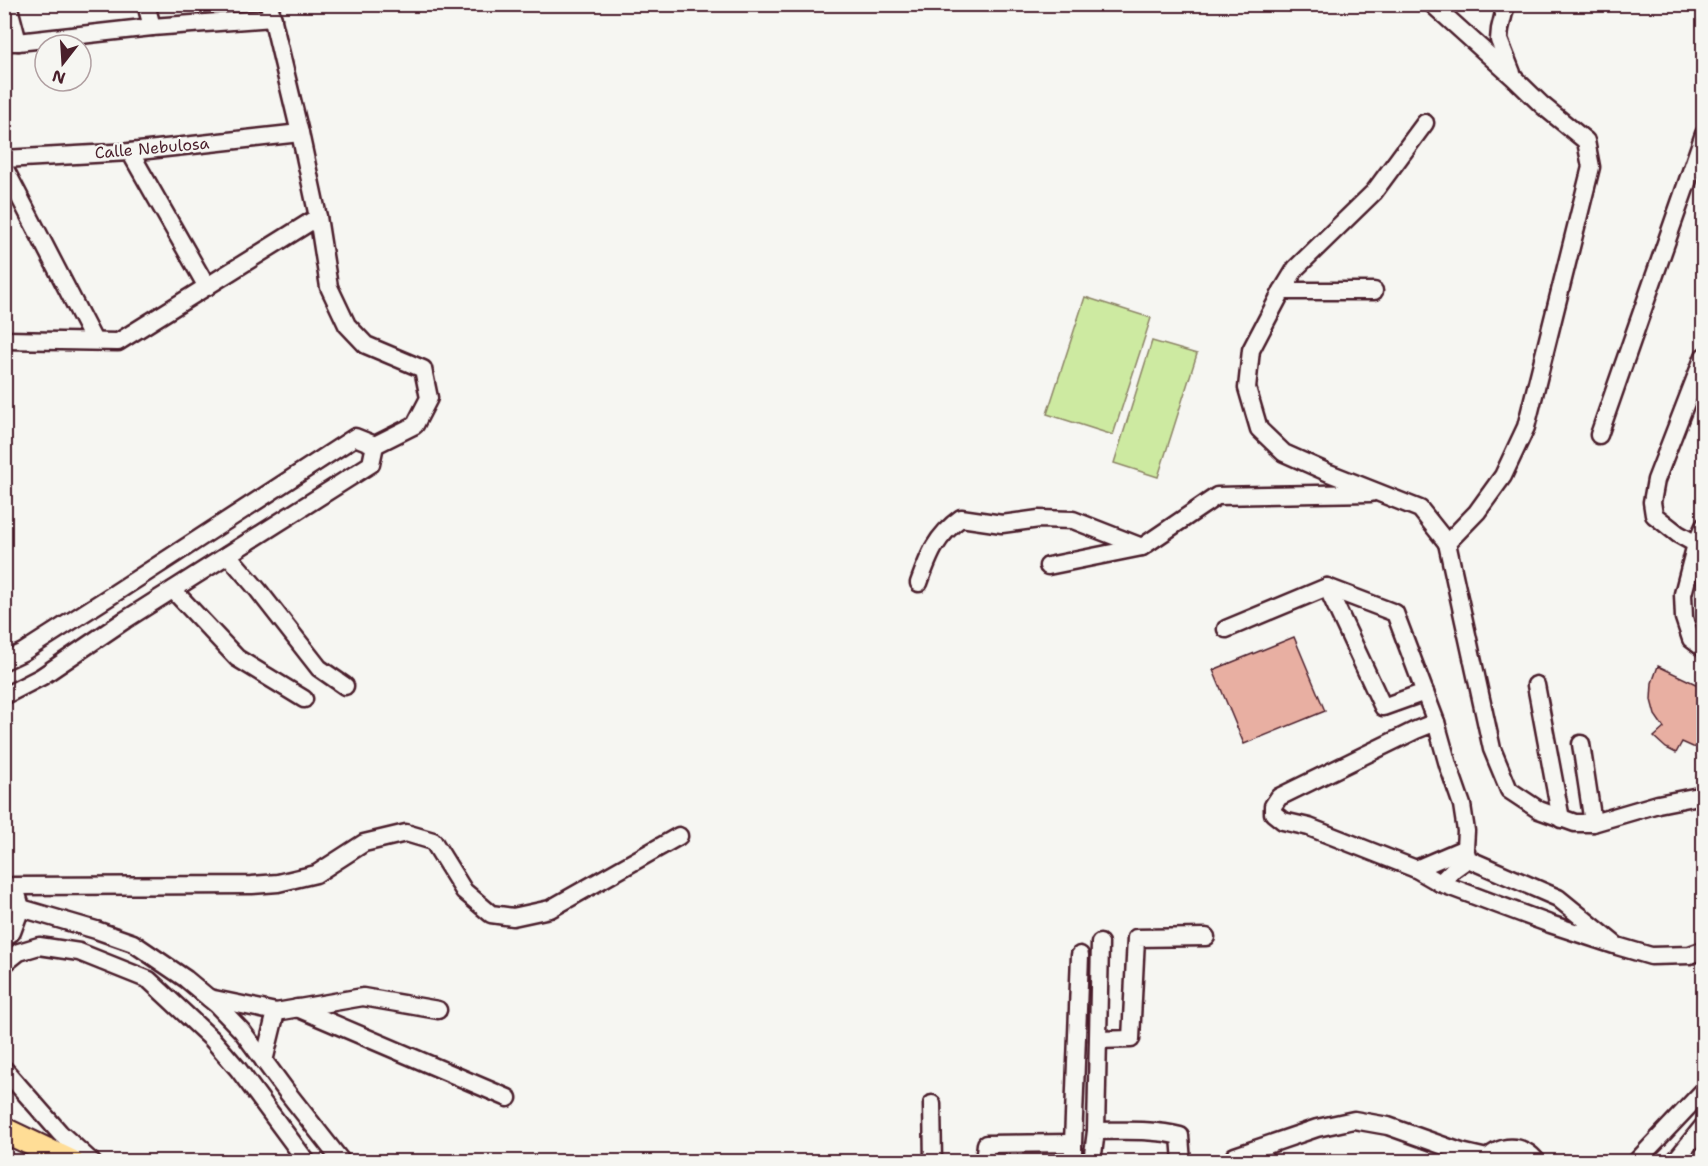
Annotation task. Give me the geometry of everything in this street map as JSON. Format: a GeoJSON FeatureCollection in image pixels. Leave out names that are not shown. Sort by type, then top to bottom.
{"type":"FeatureCollection","features":[{"type":"Feature","properties":{"kind":"highway"},"geometry":{"type":"LineString","coordinates":[[4,1130],[71,1161]]}},
{"type":"Feature","properties":{"kind":"street"},"geometry":{"type":"LineString","coordinates":[[4,661],[23,652],[355,437],[375,445],[415,425],[429,398],[423,369],[366,345],[347,325],[329,287],[318,217],[271,11],[11,42],[8,4]]}},
{"type":"Feature","properties":{"kind":"street"},"geometry":{"type":"LineString","coordinates":[[146,4],[152,27]]}},
{"type":"Feature","properties":{"kind":"street"},"geometry":{"type":"LineString","coordinates":[[1432,4],[1542,105],[1586,141],[1591,167],[1526,427],[1503,476],[1477,512],[1447,543]]}},
{"type":"Feature","properties":{"kind":"street"},"geometry":{"type":"LineString","coordinates":[[1506,4],[1499,40],[1513,77]]}},
{"type":"Feature","properties":{"kind":"street"},"geometry":{"type":"LineString","coordinates":[[1425,123],[1374,192],[1296,268],[1282,291],[1251,351],[1247,388],[1259,429],[1284,453],[1420,509],[1447,543],[1492,749],[1509,790],[1539,810],[1575,823],[1593,823],[1658,804],[1704,795]]}},
{"type":"Feature","properties":{"kind":"street","name":"Calle Nebulosa"},"geometry":{"type":"LineString","coordinates":[[4,159],[130,152],[300,133]]}},
{"type":"Feature","properties":{"kind":"street"},"geometry":{"type":"LineString","coordinates":[[1599,435],[1704,134]]}},
{"type":"Feature","properties":{"kind":"street"},"geometry":{"type":"LineString","coordinates":[[130,152],[207,287]]}},
{"type":"Feature","properties":{"kind":"street"},"geometry":{"type":"LineString","coordinates":[[4,167],[94,341]]}},
{"type":"Feature","properties":{"kind":"street"},"geometry":{"type":"LineString","coordinates":[[4,340],[118,342],[318,217]]}},
{"type":"Feature","properties":{"kind":"street"},"geometry":{"type":"LineString","coordinates":[[1282,291],[1374,291]]}},
{"type":"Feature","properties":{"kind":"street"},"geometry":{"type":"LineString","coordinates":[[1696,544],[1678,534],[1654,515],[1653,502],[1656,480],[1704,356]]}},
{"type":"Feature","properties":{"kind":"street"},"geometry":{"type":"LineString","coordinates":[[4,696],[41,677],[125,620],[371,464],[375,445]]}},
{"type":"Feature","properties":{"kind":"street"},"geometry":{"type":"LineString","coordinates":[[1048,567],[1142,547],[1217,496],[1380,493]]}},
{"type":"Feature","properties":{"kind":"street"},"geometry":{"type":"LineString","coordinates":[[919,583],[930,553],[948,527],[961,518],[1002,524],[1039,519],[1073,520],[1142,547]]}},
{"type":"Feature","properties":{"kind":"street"},"geometry":{"type":"LineString","coordinates":[[1704,526],[1696,544],[1683,594],[1684,618],[1691,639],[1704,649]]}},
{"type":"Feature","properties":{"kind":"street"},"geometry":{"type":"LineString","coordinates":[[228,555],[319,668],[345,686]]}},
{"type":"Feature","properties":{"kind":"street"},"geometry":{"type":"LineString","coordinates":[[1327,587],[1383,707],[1425,692]]}},
{"type":"Feature","properties":{"kind":"street"},"geometry":{"type":"LineString","coordinates":[[1226,629],[1327,587],[1395,613],[1436,722],[1462,806],[1466,831],[1466,854],[1440,883]]}},
{"type":"Feature","properties":{"kind":"street"},"geometry":{"type":"LineString","coordinates":[[173,590],[237,658],[304,699]]}},
{"type":"Feature","properties":{"kind":"street"},"geometry":{"type":"LineString","coordinates":[[109,597],[125,620]]}},
{"type":"Feature","properties":{"kind":"street"},"geometry":{"type":"LineString","coordinates":[[1536,685],[1561,819]]}},
{"type":"Feature","properties":{"kind":"street"},"geometry":{"type":"LineString","coordinates":[[1436,722],[1279,797],[1273,806],[1273,813],[1282,821],[1309,827],[1416,869],[1440,883],[1617,946],[1651,956],[1690,955],[1704,950]]}},
{"type":"Feature","properties":{"kind":"street"},"geometry":{"type":"LineString","coordinates":[[1581,744],[1593,823]]}},
{"type":"Feature","properties":{"kind":"street"},"geometry":{"type":"LineString","coordinates":[[342,1161],[242,1031],[186,979],[133,943],[21,908],[9,883],[241,885],[278,883],[316,874],[364,843],[406,833],[433,841],[464,891],[491,914],[513,917],[550,909],[679,836]]}},
{"type":"Feature","properties":{"kind":"street"},"geometry":{"type":"LineString","coordinates":[[1416,869],[1466,854],[1558,898],[1617,946]]}},
{"type":"Feature","properties":{"kind":"street"},"geometry":{"type":"LineString","coordinates":[[1550,924],[1558,898]]}},
{"type":"Feature","properties":{"kind":"street"},"geometry":{"type":"LineString","coordinates":[[19,952],[8,935],[21,908]]}},
{"type":"Feature","properties":{"kind":"street"},"geometry":{"type":"LineString","coordinates":[[1098,1040],[1131,1039],[1136,938],[1206,937]]}},
{"type":"Feature","properties":{"kind":"street"},"geometry":{"type":"LineString","coordinates":[[1092,1161],[1096,1131],[1100,943]]}},
{"type":"Feature","properties":{"kind":"street"},"geometry":{"type":"LineString","coordinates":[[4,964],[19,952],[39,946],[80,952],[149,980],[212,1039],[238,1069],[307,1161]]}},
{"type":"Feature","properties":{"kind":"street"},"geometry":{"type":"LineString","coordinates":[[1073,1161],[1080,955]]}},
{"type":"Feature","properties":{"kind":"street"},"geometry":{"type":"LineString","coordinates":[[208,998],[276,1012],[363,997],[438,1010]]}},
{"type":"Feature","properties":{"kind":"street"},"geometry":{"type":"LineString","coordinates":[[296,1008],[508,1098]]}},
{"type":"Feature","properties":{"kind":"street"},"geometry":{"type":"LineString","coordinates":[[264,1061],[276,1012]]}},
{"type":"Feature","properties":{"kind":"street"},"geometry":{"type":"LineString","coordinates":[[4,1069],[60,1132],[92,1161]]}},
{"type":"Feature","properties":{"kind":"street"},"geometry":{"type":"LineString","coordinates":[[1636,1161],[1704,1090]]}},
{"type":"Feature","properties":{"kind":"street"},"geometry":{"type":"LineString","coordinates":[[262,1103],[287,1092]]}},
{"type":"Feature","properties":{"kind":"street"},"geometry":{"type":"LineString","coordinates":[[932,1104],[933,1161]]}},
{"type":"Feature","properties":{"kind":"street"},"geometry":{"type":"LineString","coordinates":[[1235,1161],[1235,1156],[1317,1128],[1354,1120],[1388,1126],[1486,1160],[1495,1151],[1505,1147],[1526,1151],[1537,1161]]}},
{"type":"Feature","properties":{"kind":"street"},"geometry":{"type":"LineString","coordinates":[[1674,1161],[1704,1125]]}},
{"type":"Feature","properties":{"kind":"street"},"geometry":{"type":"LineString","coordinates":[[1096,1131],[1167,1133],[1180,1136],[1182,1161]]}},
{"type":"Feature","properties":{"kind":"street"},"geometry":{"type":"LineString","coordinates":[[984,1161],[986,1144],[1073,1143]]}},
{"type":"Feature","properties":{"kind":"green space"},"geometry":{"type":"Polygon","coordinates":[[[1085,297],[1151,318],[1113,435],[1047,414],[1085,297]]]}},
{"type":"Feature","properties":{"kind":"green space"},"geometry":{"type":"Polygon","coordinates":[[[1152,341],[1197,354],[1158,477],[1114,463],[1152,341]]]}},
{"type":"Feature","properties":{"kind":"building"},"geometry":{"type":"Polygon","coordinates":[[[1294,637],[1325,711],[1244,744],[1213,670],[1294,637]]]}},
{"type":"Feature","properties":{"kind":"building"},"geometry":{"type":"Polygon","coordinates":[[[1658,666],[1698,685],[1698,697],[1704,699],[1704,748],[1693,747],[1682,742],[1676,753],[1666,748],[1654,737],[1664,728],[1655,715],[1651,700],[1652,683],[1658,666]]]}}]}
